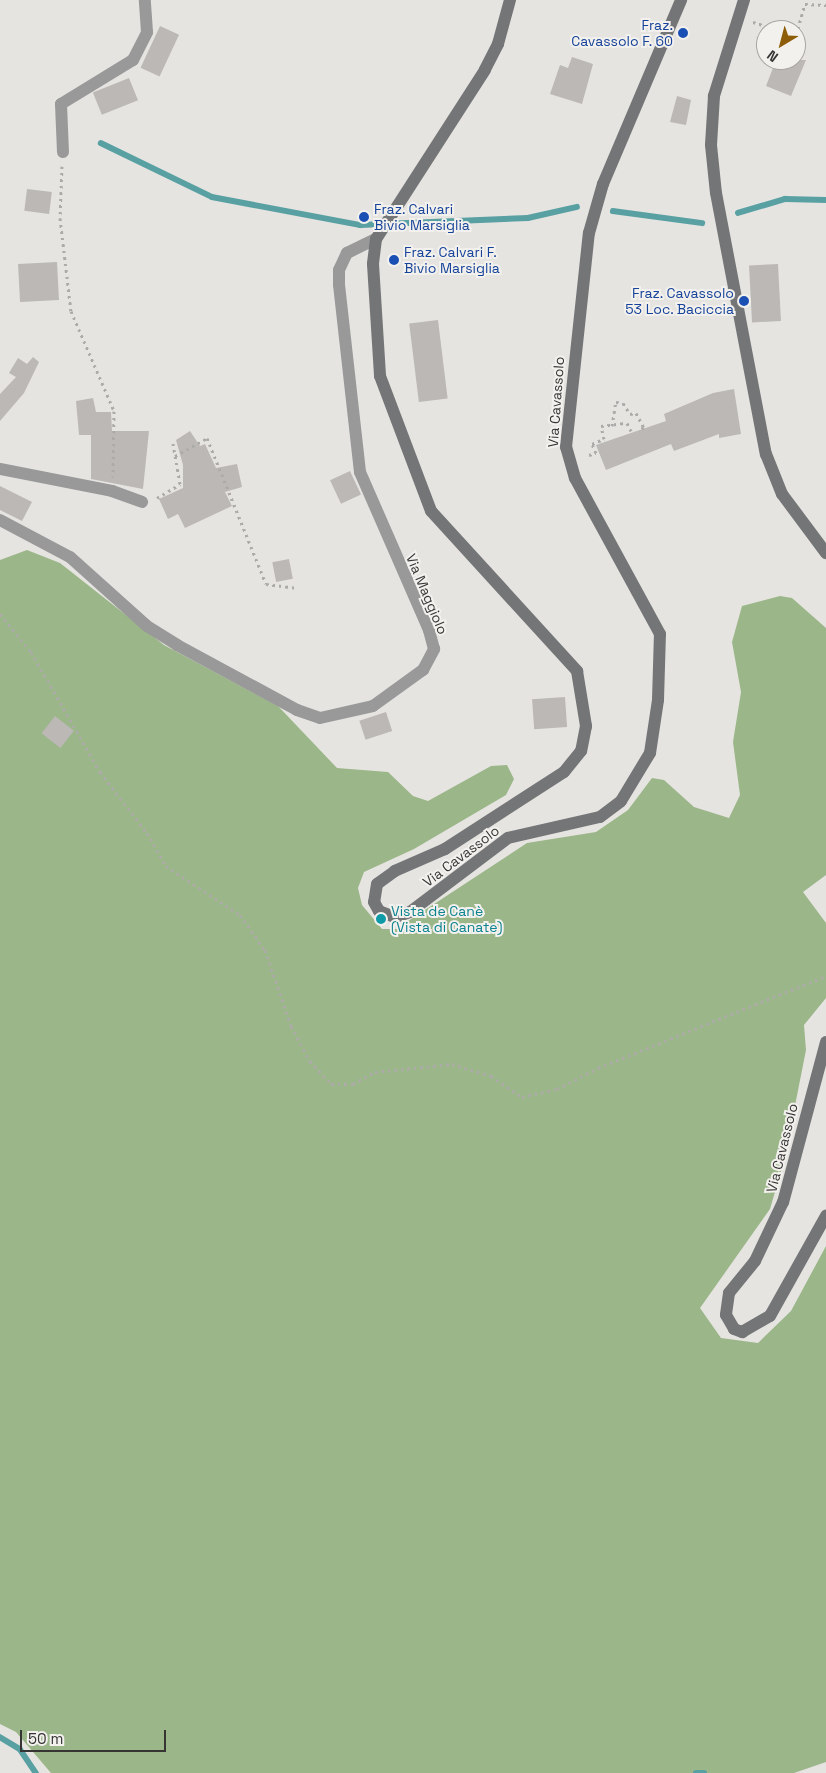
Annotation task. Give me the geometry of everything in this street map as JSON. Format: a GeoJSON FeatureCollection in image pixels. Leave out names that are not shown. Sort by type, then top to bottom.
{"type":"FeatureCollection","features":[{"type":"Feature","properties":{"kind":"main road"},"geometry":{"type":"LineString","coordinates":[[376,238],[383,222],[480,78],[498,44],[510,0]]}},
{"type":"Feature","properties":{"kind":"main road","name":"Via Cavassolo"},"geometry":{"type":"LineString","coordinates":[[376,238],[373,264],[380,376],[431,511],[576,671],[586,726],[581,751],[564,772],[445,849],[395,871],[377,884],[374,902],[380,911],[395,917],[410,912],[508,838],[600,817],[621,801],[650,753],[659,692],[660,634],[575,478],[566,447],[589,233],[603,184],[681,0]]}},
{"type":"Feature","properties":{"kind":"main road"},"geometry":{"type":"LineString","coordinates":[[744,0],[714,96],[711,145],[716,193],[766,454],[782,494],[826,553]]}},
{"type":"Feature","properties":{"kind":"main road","name":"Via Cavassolo"},"geometry":{"type":"LineString","coordinates":[[826,1042],[783,1202],[755,1261],[729,1293],[726,1316],[734,1329],[742,1332],[770,1316],[826,1216]]}},
{"type":"Feature","properties":{"kind":"street"},"geometry":{"type":"LineString","coordinates":[[63,152],[61,104],[133,60],[146,32],[145,0]]}},
{"type":"Feature","properties":{"kind":"street","name":"Via Maggiolo"},"geometry":{"type":"LineString","coordinates":[[0,520],[70,557],[154,631],[297,710],[320,718],[338,716],[374,706],[402,686],[422,670],[434,649],[362,484],[339,285],[339,270],[347,253],[376,238]]}},
{"type":"Feature","properties":{"kind":"street"},"geometry":{"type":"LineString","coordinates":[[0,469],[112,491],[142,502]]}},
{"type":"Feature","properties":{"kind":"path"},"geometry":{"type":"LineString","coordinates":[[800,20],[805,4],[826,5]]}},
{"type":"Feature","properties":{"kind":"path"},"geometry":{"type":"LineString","coordinates":[[63,152],[60,218],[71,311],[114,411],[112,491]]}},
{"type":"Feature","properties":{"kind":"path"},"geometry":{"type":"LineString","coordinates":[[612,426],[616,402],[623,403],[630,414],[636,413],[644,428],[640,429]]}},
{"type":"Feature","properties":{"kind":"path"},"geometry":{"type":"LineString","coordinates":[[589,455],[596,453],[592,444],[604,439],[601,426],[627,423],[631,431]]}},
{"type":"Feature","properties":{"kind":"path"},"geometry":{"type":"LineString","coordinates":[[175,456],[207,438],[266,584],[298,588]]}},
{"type":"Feature","properties":{"kind":"path"},"geometry":{"type":"LineString","coordinates":[[142,502],[180,484],[173,444]]}},
{"type":"Feature","properties":{"kind":"path"},"geometry":{"type":"LineString","coordinates":[[0,614],[31,652],[100,772],[147,832],[166,866],[240,915],[265,950],[291,1026],[310,1061],[331,1084],[353,1084],[375,1072],[452,1064],[491,1076],[522,1097],[548,1091],[826,976]]}},
{"type":"Feature","properties":{"kind":"green space"},"geometry":{"type":"Polygon","coordinates":[[[27,550],[60,563],[164,645],[278,706],[337,768],[388,772],[413,796],[428,801],[491,766],[507,765],[514,779],[506,795],[414,849],[364,872],[358,888],[362,905],[382,929],[396,929],[527,843],[596,832],[628,810],[652,778],[664,780],[694,807],[729,818],[740,795],[733,742],[741,692],[732,642],[742,606],[780,596],[792,598],[826,628],[826,875],[803,892],[826,923],[826,998],[804,1025],[806,1050],[784,1161],[770,1209],[700,1308],[721,1338],[758,1343],[791,1311],[826,1246],[826,1762],[794,1773],[51,1773],[16,1732],[0,1724],[0,560],[27,550]]]}},
{"type":"Feature","properties":{"kind":"building"},"geometry":{"type":"Polygon","coordinates":[[[160,26],[179,35],[160,77],[141,68],[160,26]]]}},
{"type":"Feature","properties":{"kind":"building"},"geometry":{"type":"Polygon","coordinates":[[[572,57],[593,64],[582,104],[550,94],[560,65],[568,68],[572,57]]]}},
{"type":"Feature","properties":{"kind":"building"},"geometry":{"type":"Polygon","coordinates":[[[772,70],[802,70],[791,96],[766,86],[772,70]]]}},
{"type":"Feature","properties":{"kind":"building"},"geometry":{"type":"Polygon","coordinates":[[[129,78],[138,100],[102,115],[93,93],[129,78]]]}},
{"type":"Feature","properties":{"kind":"building"},"geometry":{"type":"Polygon","coordinates":[[[677,96],[691,100],[686,125],[670,122],[677,96]]]}},
{"type":"Feature","properties":{"kind":"building"},"geometry":{"type":"Polygon","coordinates":[[[27,189],[52,192],[49,214],[24,211],[27,189]]]}},
{"type":"Feature","properties":{"kind":"building"},"geometry":{"type":"Polygon","coordinates":[[[57,262],[59,300],[20,302],[18,264],[57,262]]]}},
{"type":"Feature","properties":{"kind":"building"},"geometry":{"type":"Polygon","coordinates":[[[778,264],[781,321],[752,322],[749,266],[778,264]]]}},
{"type":"Feature","properties":{"kind":"building"},"geometry":{"type":"Polygon","coordinates":[[[438,320],[448,398],[419,402],[409,324],[438,320]]]}},
{"type":"Feature","properties":{"kind":"building"},"geometry":{"type":"Polygon","coordinates":[[[33,357],[39,362],[24,393],[0,421],[0,394],[16,377],[9,373],[18,358],[27,364],[33,357]]]}},
{"type":"Feature","properties":{"kind":"building"},"geometry":{"type":"Polygon","coordinates":[[[734,389],[741,434],[719,438],[719,434],[674,451],[671,444],[606,470],[596,445],[666,421],[664,414],[713,393],[734,389]]]}},
{"type":"Feature","properties":{"kind":"building"},"geometry":{"type":"Polygon","coordinates":[[[93,398],[96,412],[111,412],[112,431],[149,431],[143,489],[91,479],[91,435],[79,435],[76,401],[93,398]]]}},
{"type":"Feature","properties":{"kind":"building"},"geometry":{"type":"Polygon","coordinates":[[[190,431],[200,446],[205,444],[216,468],[237,464],[242,487],[225,492],[232,506],[185,528],[178,514],[168,519],[159,499],[183,488],[183,465],[176,440],[190,431]]]}},
{"type":"Feature","properties":{"kind":"building"},"geometry":{"type":"Polygon","coordinates":[[[350,471],[361,495],[341,504],[330,480],[350,471]]]}},
{"type":"Feature","properties":{"kind":"building"},"geometry":{"type":"Polygon","coordinates":[[[0,486],[32,502],[22,521],[0,510],[0,486]]]}},
{"type":"Feature","properties":{"kind":"building"},"geometry":{"type":"Polygon","coordinates":[[[289,559],[293,579],[276,582],[272,562],[289,559]]]}},
{"type":"Feature","properties":{"kind":"building"},"geometry":{"type":"Polygon","coordinates":[[[565,697],[567,727],[534,729],[532,699],[565,697]]]}},
{"type":"Feature","properties":{"kind":"building"},"geometry":{"type":"Polygon","coordinates":[[[386,712],[392,731],[366,740],[359,721],[386,712]]]}},
{"type":"Feature","properties":{"kind":"building"},"geometry":{"type":"Polygon","coordinates":[[[55,716],[74,731],[60,748],[41,733],[55,716]]]}},
{"type":"Feature","properties":{"kind":"waterway"},"geometry":{"type":"LineString","coordinates":[[101,143],[212,197],[360,225],[528,218],[577,207]]}},
{"type":"Feature","properties":{"kind":"waterway"},"geometry":{"type":"LineString","coordinates":[[738,213],[785,199],[826,200]]}},
{"type":"Feature","properties":{"kind":"waterway"},"geometry":{"type":"LineString","coordinates":[[613,211],[702,223]]}},
{"type":"Feature","properties":{"kind":"waterway"},"geometry":{"type":"LineString","coordinates":[[0,1737],[20,1749],[36,1773]]}},
{"type":"Feature","properties":{"kind":"waterway"},"geometry":{"type":"LineString","coordinates":[[696,1773],[704,1773]]}},
{"type":"Feature","properties":{"kind":"place","name":"Fraz. Cavassolo F. 60"},"geometry":{"type":"Point","coordinates":[683,33]}},
{"type":"Feature","properties":{"kind":"place","name":"Fraz. Calvari Bivio Marsiglia"},"geometry":{"type":"Point","coordinates":[364,217]}},
{"type":"Feature","properties":{"kind":"place","name":"Fraz. Calvari F. Bivio Marsiglia"},"geometry":{"type":"Point","coordinates":[394,260]}},
{"type":"Feature","properties":{"kind":"place","name":"Fraz. Cavassolo 53 Loc. Baciccia"},"geometry":{"type":"Point","coordinates":[744,301]}},
{"type":"Feature","properties":{"kind":"place","name":"Vista de Canè (Vista di Canate)"},"geometry":{"type":"Point","coordinates":[381,919]}}]}
